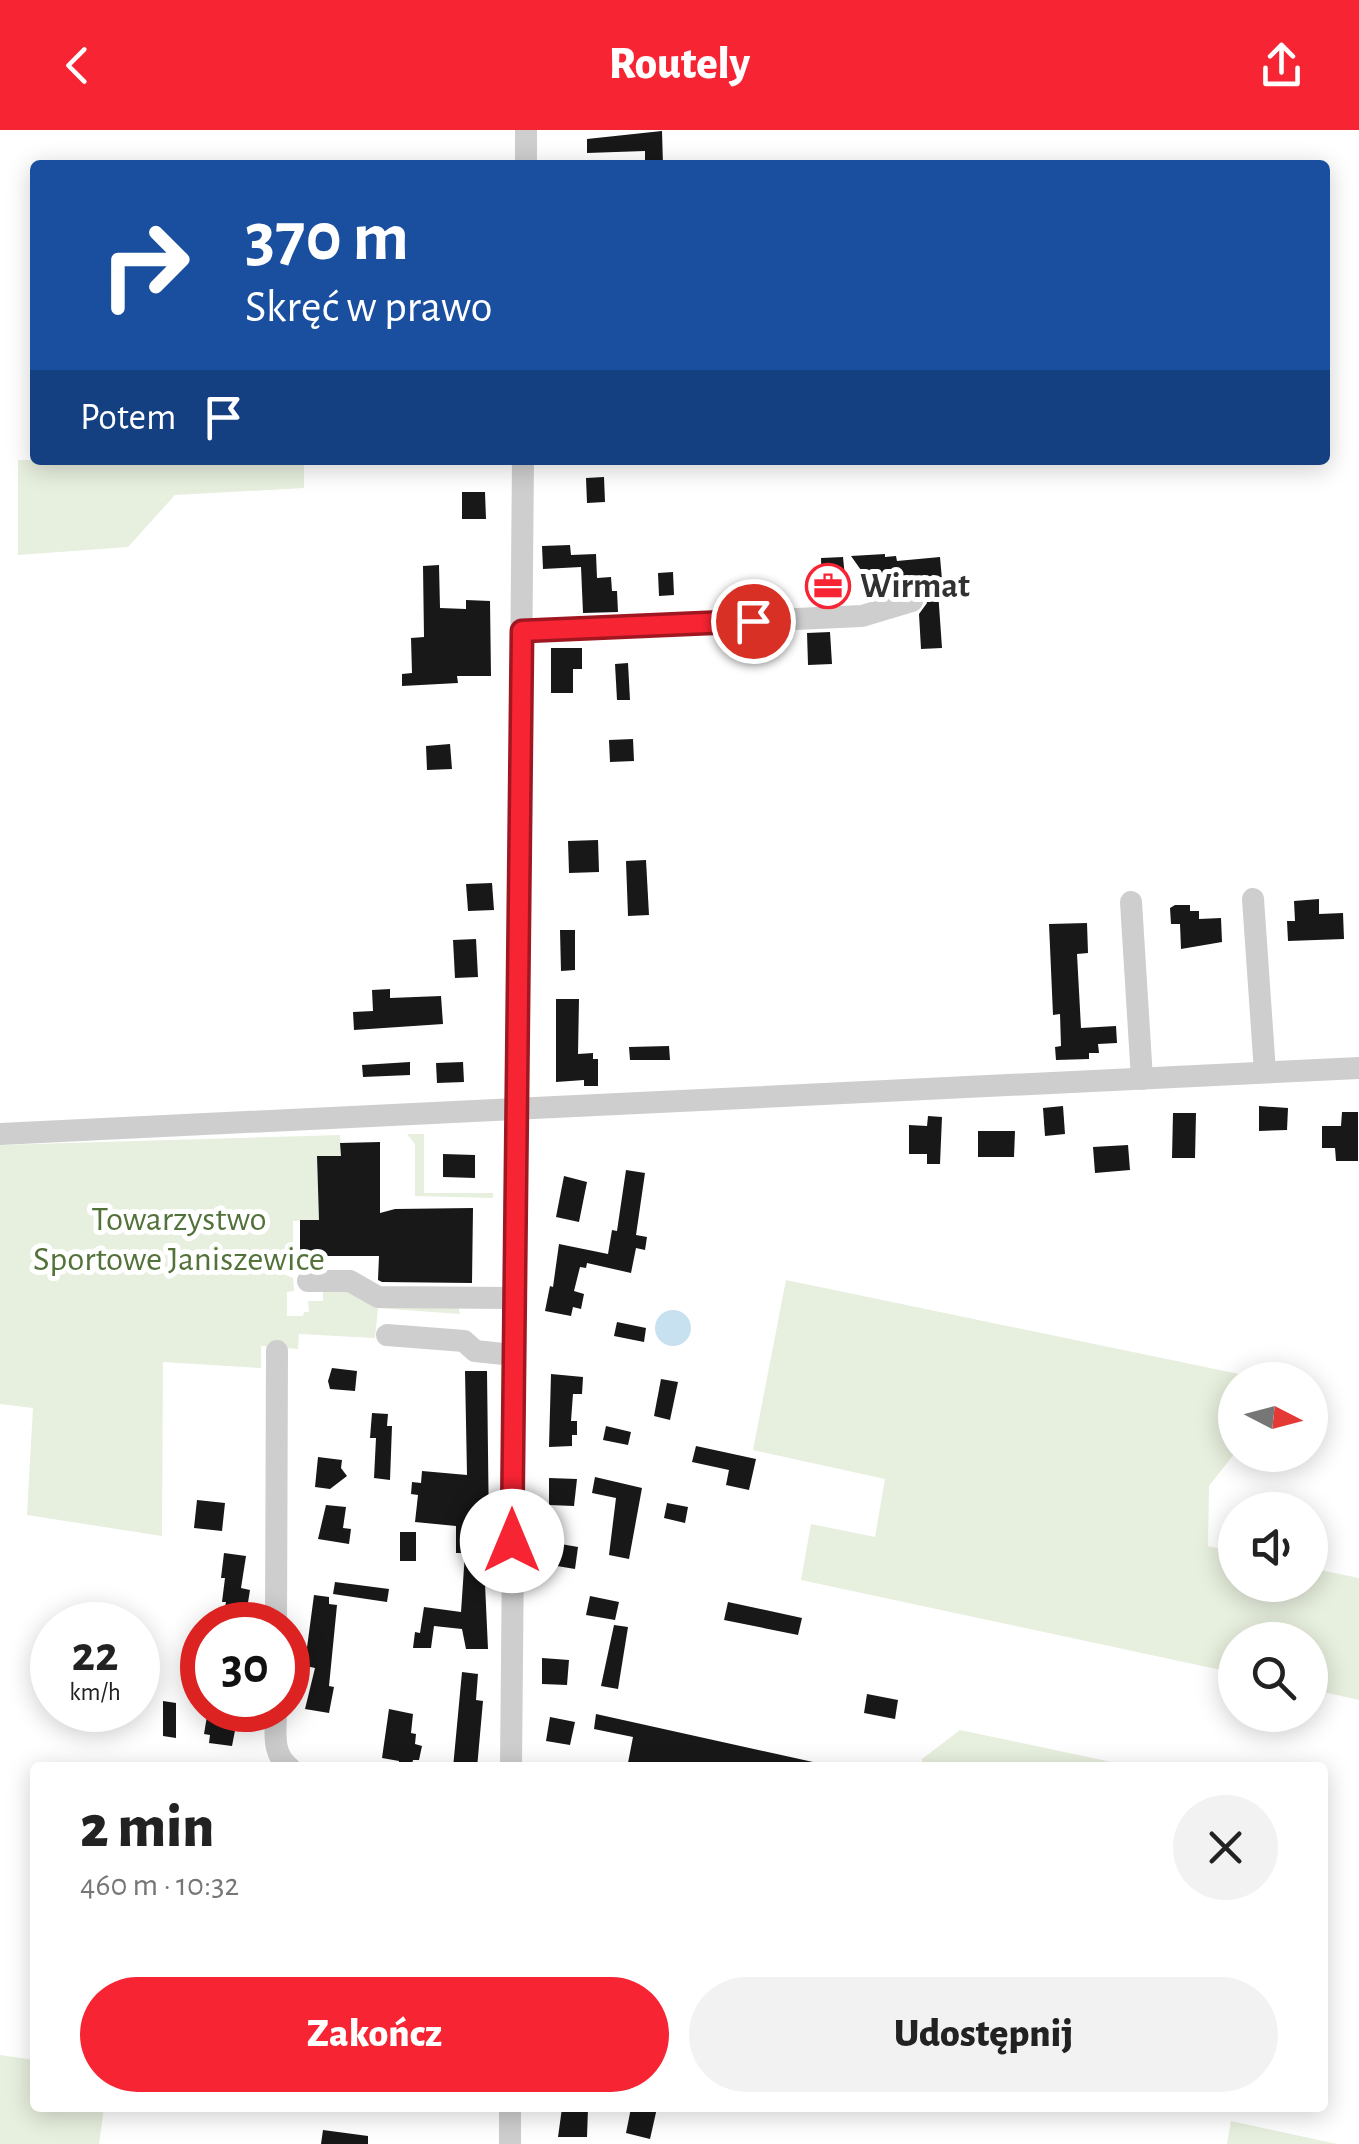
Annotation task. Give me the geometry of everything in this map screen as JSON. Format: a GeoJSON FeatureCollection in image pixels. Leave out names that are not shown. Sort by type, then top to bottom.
{"type":"FeatureCollection","features":[{"type":"Feature","properties":{"kind":"street"},"geometry":{"type":"LineString","coordinates":[[526,130],[526,160]]}},
{"type":"Feature","properties":{"kind":"street"},"geometry":{"type":"LineString","coordinates":[[511,1762],[523,465]]}},
{"type":"Feature","properties":{"kind":"street"},"geometry":{"type":"LineString","coordinates":[[522,631],[862,616],[912,601]]}},
{"type":"Feature","properties":{"kind":"street"},"geometry":{"type":"LineString","coordinates":[[1253,899],[1265,1072]]}},
{"type":"Feature","properties":{"kind":"street"},"geometry":{"type":"LineString","coordinates":[[1131,902],[1142,1078]]}},
{"type":"Feature","properties":{"kind":"street"},"geometry":{"type":"LineString","coordinates":[[0,1134],[1359,1068]]}},
{"type":"Feature","properties":{"kind":"street"},"geometry":{"type":"LineString","coordinates":[[308,1281],[350,1280],[378,1297],[514,1298]]}},
{"type":"Feature","properties":{"kind":"street"},"geometry":{"type":"LineString","coordinates":[[464,1341],[468,1298]]}},
{"type":"Feature","properties":{"kind":"street"},"geometry":{"type":"LineString","coordinates":[[387,1334],[464,1341],[474,1351],[514,1355]]}},
{"type":"Feature","properties":{"kind":"street"},"geometry":{"type":"LineString","coordinates":[[276,1602],[277,1351]]}},
{"type":"Feature","properties":{"kind":"street"},"geometry":{"type":"LineString","coordinates":[[276,1732],[282,1762]]}},
{"type":"Feature","properties":{"kind":"street"},"geometry":{"type":"LineString","coordinates":[[510,2112],[510,2144]]}},
{"type":"Feature","properties":{"kind":"green space"},"geometry":{"type":"Polygon","coordinates":[[[18,460],[30,460],[30,465],[304,465],[304,488],[175,495],[128,547],[18,555],[18,460]]]}},
{"type":"Feature","properties":{"kind":"green space"},"geometry":{"type":"Polygon","coordinates":[[[407,1134],[424,1134],[424,1193],[493,1193],[493,1198],[415,1196],[415,1144],[407,1134]]]}},
{"type":"Feature","properties":{"kind":"green space","name":"Towarzystwo Sportowe Janiszewice"},"geometry":{"type":"Polygon","coordinates":[[[340,1135],[341,1156],[317,1157],[319,1220],[293,1221],[293,1265],[283,1270],[283,1274],[293,1278],[294,1291],[287,1292],[287,1316],[309,1312],[308,1301],[323,1301],[323,1291],[353,1290],[458,1306],[460,1314],[378,1308],[375,1338],[299,1334],[298,1349],[261,1346],[261,1368],[163,1362],[162,1536],[27,1515],[33,1408],[0,1404],[0,1145],[340,1135]]]}},
{"type":"Feature","properties":{"kind":"green space"},"geometry":{"type":"Polygon","coordinates":[[[786,1280],[1218,1370],[1220,1472],[1209,1486],[1208,1546],[1218,1548],[1218,1602],[1328,1602],[1328,1572],[1359,1578],[1359,1700],[1328,1693],[1328,1622],[1218,1622],[1218,1669],[801,1580],[811,1524],[875,1537],[885,1479],[753,1450],[786,1280]]]}},
{"type":"Feature","properties":{"kind":"green space"},"geometry":{"type":"Polygon","coordinates":[[[960,1730],[1111,1762],[922,1762],[960,1730]]]}},
{"type":"Feature","properties":{"kind":"green space"},"geometry":{"type":"Polygon","coordinates":[[[0,2055],[30,2059],[30,2112],[103,2112],[99,2144],[0,2144],[0,2055]]]}},
{"type":"Feature","properties":{"kind":"green space"},"geometry":{"type":"Polygon","coordinates":[[[1231,2121],[1337,2144],[1227,2144],[1231,2121]]]}},
{"type":"Feature","properties":{"kind":"water"},"geometry":{"type":"Polygon","coordinates":[[[673,1310],[685,1316],[691,1328],[685,1340],[673,1346],[661,1340],[655,1328],[661,1316],[673,1310]]]}},
{"type":"Feature","properties":{"kind":"building"},"geometry":{"type":"Polygon","coordinates":[[[662,131],[663,160],[645,160],[645,151],[587,153],[587,139],[662,131]]]}},
{"type":"Feature","properties":{"kind":"building"},"geometry":{"type":"Polygon","coordinates":[[[604,477],[605,502],[587,503],[586,478],[604,477]]]}},
{"type":"Feature","properties":{"kind":"building"},"geometry":{"type":"Polygon","coordinates":[[[462,492],[485,492],[486,519],[462,519],[462,492]]]}},
{"type":"Feature","properties":{"kind":"building"},"geometry":{"type":"Polygon","coordinates":[[[570,545],[571,555],[596,554],[597,578],[611,577],[612,591],[617,591],[618,612],[583,613],[581,567],[543,569],[542,546],[570,545]]]}},
{"type":"Feature","properties":{"kind":"building"},"geometry":{"type":"Polygon","coordinates":[[[851,556],[896,556],[897,561],[940,557],[942,648],[921,649],[919,614],[927,603],[923,591],[909,586],[877,594],[876,587],[851,556]]]}},
{"type":"Feature","properties":{"kind":"building"},"geometry":{"type":"Polygon","coordinates":[[[843,557],[847,597],[822,599],[821,558],[843,557]]]}},
{"type":"Feature","properties":{"kind":"building"},"geometry":{"type":"Polygon","coordinates":[[[439,565],[440,608],[466,609],[466,600],[490,601],[491,676],[457,676],[458,683],[402,686],[402,674],[412,673],[411,638],[424,637],[423,566],[439,565]]]}},
{"type":"Feature","properties":{"kind":"building"},"geometry":{"type":"Polygon","coordinates":[[[673,572],[674,595],[659,596],[658,573],[673,572]]]}},
{"type":"Feature","properties":{"kind":"building"},"geometry":{"type":"Polygon","coordinates":[[[830,632],[832,664],[808,665],[807,633],[830,632]]]}},
{"type":"Feature","properties":{"kind":"building"},"geometry":{"type":"Polygon","coordinates":[[[551,648],[582,648],[582,669],[573,669],[573,693],[551,693],[551,648]]]}},
{"type":"Feature","properties":{"kind":"building"},"geometry":{"type":"Polygon","coordinates":[[[628,663],[630,700],[617,700],[615,664],[628,663]]]}},
{"type":"Feature","properties":{"kind":"building"},"geometry":{"type":"Polygon","coordinates":[[[633,739],[634,761],[610,762],[609,740],[633,739]]]}},
{"type":"Feature","properties":{"kind":"building"},"geometry":{"type":"Polygon","coordinates":[[[450,744],[452,769],[427,770],[426,746],[450,744]]]}},
{"type":"Feature","properties":{"kind":"building"},"geometry":{"type":"Polygon","coordinates":[[[598,840],[599,872],[569,873],[568,841],[598,840]]]}},
{"type":"Feature","properties":{"kind":"building"},"geometry":{"type":"Polygon","coordinates":[[[646,860],[649,915],[628,916],[626,861],[646,860]]]}},
{"type":"Feature","properties":{"kind":"building"},"geometry":{"type":"Polygon","coordinates":[[[492,883],[494,910],[468,911],[466,884],[492,883]]]}},
{"type":"Feature","properties":{"kind":"building"},"geometry":{"type":"Polygon","coordinates":[[[1319,899],[1319,914],[1343,913],[1344,939],[1288,941],[1287,921],[1295,921],[1294,901],[1319,899]]]}},
{"type":"Feature","properties":{"kind":"building"},"geometry":{"type":"Polygon","coordinates":[[[1190,905],[1190,911],[1199,911],[1199,919],[1221,918],[1222,942],[1181,949],[1180,924],[1171,924],[1170,908],[1190,905]]]}},
{"type":"Feature","properties":{"kind":"building"},"geometry":{"type":"Polygon","coordinates":[[[1087,923],[1088,953],[1077,954],[1081,1028],[1116,1026],[1117,1043],[1098,1044],[1099,1053],[1089,1053],[1089,1059],[1056,1060],[1055,1047],[1061,1046],[1060,1014],[1053,1015],[1049,924],[1087,923]]]}},
{"type":"Feature","properties":{"kind":"building"},"geometry":{"type":"Polygon","coordinates":[[[560,930],[575,930],[575,970],[561,971],[560,930]]]}},
{"type":"Feature","properties":{"kind":"building"},"geometry":{"type":"Polygon","coordinates":[[[476,939],[478,977],[455,978],[453,940],[476,939]]]}},
{"type":"Feature","properties":{"kind":"building"},"geometry":{"type":"Polygon","coordinates":[[[390,989],[390,998],[441,996],[443,1024],[354,1030],[353,1012],[373,1011],[372,990],[390,989]]]}},
{"type":"Feature","properties":{"kind":"building"},"geometry":{"type":"Polygon","coordinates":[[[556,999],[579,999],[578,1054],[593,1053],[593,1059],[598,1059],[598,1086],[584,1086],[584,1080],[556,1082],[556,999]]]}},
{"type":"Feature","properties":{"kind":"building"},"geometry":{"type":"Polygon","coordinates":[[[669,1046],[670,1060],[630,1060],[629,1047],[669,1046]]]}},
{"type":"Feature","properties":{"kind":"building"},"geometry":{"type":"Polygon","coordinates":[[[410,1062],[410,1075],[363,1077],[362,1065],[410,1062]]]}},
{"type":"Feature","properties":{"kind":"building"},"geometry":{"type":"Polygon","coordinates":[[[463,1062],[464,1082],[437,1083],[436,1063],[463,1062]]]}},
{"type":"Feature","properties":{"kind":"building"},"geometry":{"type":"Polygon","coordinates":[[[1063,1106],[1065,1134],[1045,1136],[1043,1108],[1063,1106]]]}},
{"type":"Feature","properties":{"kind":"building"},"geometry":{"type":"Polygon","coordinates":[[[1259,1106],[1288,1108],[1287,1130],[1259,1131],[1259,1106]]]}},
{"type":"Feature","properties":{"kind":"building"},"geometry":{"type":"Polygon","coordinates":[[[1342,1112],[1358,1112],[1358,1161],[1336,1161],[1335,1148],[1322,1148],[1322,1126],[1341,1126],[1342,1112]]]}},
{"type":"Feature","properties":{"kind":"building"},"geometry":{"type":"Polygon","coordinates":[[[1173,1113],[1196,1113],[1195,1158],[1172,1158],[1173,1113]]]}},
{"type":"Feature","properties":{"kind":"building"},"geometry":{"type":"Polygon","coordinates":[[[928,1116],[942,1117],[940,1164],[927,1164],[927,1154],[909,1154],[909,1125],[927,1126],[928,1116]]]}},
{"type":"Feature","properties":{"kind":"building"},"geometry":{"type":"Polygon","coordinates":[[[978,1131],[1015,1131],[1014,1157],[978,1157],[978,1131]]]}},
{"type":"Feature","properties":{"kind":"building"},"geometry":{"type":"Polygon","coordinates":[[[380,1142],[380,1213],[395,1209],[473,1208],[472,1283],[382,1282],[378,1280],[379,1256],[300,1256],[300,1220],[319,1220],[317,1156],[341,1156],[340,1143],[380,1142]]]}},
{"type":"Feature","properties":{"kind":"building"},"geometry":{"type":"Polygon","coordinates":[[[1128,1145],[1130,1170],[1095,1173],[1093,1147],[1128,1145]]]}},
{"type":"Feature","properties":{"kind":"building"},"geometry":{"type":"Polygon","coordinates":[[[443,1154],[475,1155],[475,1178],[443,1177],[443,1154]]]}},
{"type":"Feature","properties":{"kind":"building"},"geometry":{"type":"Polygon","coordinates":[[[626,1170],[645,1173],[636,1235],[647,1237],[645,1250],[636,1248],[631,1273],[587,1263],[586,1268],[580,1267],[574,1291],[584,1294],[581,1309],[573,1307],[571,1316],[545,1311],[559,1244],[608,1254],[612,1230],[617,1231],[626,1170]]]}},
{"type":"Feature","properties":{"kind":"building"},"geometry":{"type":"Polygon","coordinates":[[[564,1176],[587,1182],[579,1222],[556,1217],[564,1176]]]}},
{"type":"Feature","properties":{"kind":"building"},"geometry":{"type":"Polygon","coordinates":[[[617,1322],[646,1328],[644,1342],[614,1336],[617,1322]]]}},
{"type":"Feature","properties":{"kind":"building"},"geometry":{"type":"Polygon","coordinates":[[[332,1368],[357,1371],[355,1391],[330,1389],[332,1368]]]}},
{"type":"Feature","properties":{"kind":"building"},"geometry":{"type":"Polygon","coordinates":[[[465,1371],[487,1371],[489,1562],[484,1562],[488,1649],[466,1649],[462,1629],[434,1626],[431,1648],[413,1648],[424,1607],[461,1612],[465,1553],[456,1553],[456,1526],[415,1522],[418,1495],[411,1494],[412,1482],[421,1483],[422,1471],[467,1475],[465,1371]]]}},
{"type":"Feature","properties":{"kind":"building"},"geometry":{"type":"Polygon","coordinates":[[[551,1374],[583,1377],[582,1394],[573,1394],[571,1421],[577,1421],[577,1435],[572,1435],[572,1446],[549,1447],[551,1374]]]}},
{"type":"Feature","properties":{"kind":"building"},"geometry":{"type":"Polygon","coordinates":[[[661,1379],[678,1382],[670,1420],[654,1416],[661,1379]]]}},
{"type":"Feature","properties":{"kind":"building"},"geometry":{"type":"Polygon","coordinates":[[[372,1413],[388,1414],[387,1426],[392,1426],[390,1480],[374,1478],[376,1438],[370,1438],[372,1413]]]}},
{"type":"Feature","properties":{"kind":"building"},"geometry":{"type":"Polygon","coordinates":[[[606,1426],[631,1432],[628,1445],[603,1440],[606,1426]]]}},
{"type":"Feature","properties":{"kind":"building"},"geometry":{"type":"Polygon","coordinates":[[[696,1446],[756,1459],[749,1490],[726,1485],[729,1470],[692,1462],[696,1446]]]}},
{"type":"Feature","properties":{"kind":"building"},"geometry":{"type":"Polygon","coordinates":[[[318,1457],[342,1460],[341,1468],[347,1476],[330,1489],[315,1487],[318,1457]]]}},
{"type":"Feature","properties":{"kind":"building"},"geometry":{"type":"Polygon","coordinates":[[[595,1477],[642,1488],[629,1559],[609,1555],[616,1498],[592,1493],[595,1477]]]}},
{"type":"Feature","properties":{"kind":"building"},"geometry":{"type":"Polygon","coordinates":[[[549,1478],[577,1479],[574,1506],[549,1505],[549,1478]]]}},
{"type":"Feature","properties":{"kind":"building"},"geometry":{"type":"Polygon","coordinates":[[[197,1500],[225,1503],[222,1531],[194,1528],[197,1500]]]}},
{"type":"Feature","properties":{"kind":"building"},"geometry":{"type":"Polygon","coordinates":[[[667,1503],[688,1507],[685,1523],[664,1518],[667,1503]]]}},
{"type":"Feature","properties":{"kind":"building"},"geometry":{"type":"Polygon","coordinates":[[[326,1505],[346,1507],[343,1528],[351,1529],[349,1544],[318,1539],[326,1505]]]}},
{"type":"Feature","properties":{"kind":"building"},"geometry":{"type":"Polygon","coordinates":[[[400,1532],[416,1532],[416,1561],[400,1561],[400,1532]]]}},
{"type":"Feature","properties":{"kind":"building"},"geometry":{"type":"Polygon","coordinates":[[[555,1543],[578,1547],[575,1569],[551,1565],[555,1543]]]}},
{"type":"Feature","properties":{"kind":"building"},"geometry":{"type":"Polygon","coordinates":[[[224,1553],[246,1556],[241,1588],[250,1590],[248,1602],[222,1602],[225,1578],[221,1578],[224,1553]]]}},
{"type":"Feature","properties":{"kind":"building"},"geometry":{"type":"Polygon","coordinates":[[[335,1582],[389,1589],[387,1602],[333,1594],[335,1582]]]}},
{"type":"Feature","properties":{"kind":"building"},"geometry":{"type":"Polygon","coordinates":[[[314,1595],[329,1597],[329,1604],[337,1605],[329,1686],[334,1687],[329,1713],[310,1710],[315,1668],[310,1667],[314,1595]]]}},
{"type":"Feature","properties":{"kind":"building"},"geometry":{"type":"Polygon","coordinates":[[[590,1596],[619,1602],[615,1620],[586,1615],[590,1596]]]}},
{"type":"Feature","properties":{"kind":"building"},"geometry":{"type":"Polygon","coordinates":[[[728,1602],[802,1618],[798,1635],[724,1620],[728,1602]]]}},
{"type":"Feature","properties":{"kind":"building"},"geometry":{"type":"Polygon","coordinates":[[[614,1625],[628,1627],[618,1689],[601,1686],[614,1625]]]}},
{"type":"Feature","properties":{"kind":"building"},"geometry":{"type":"Polygon","coordinates":[[[542,1658],[569,1660],[567,1685],[542,1684],[542,1658]]]}},
{"type":"Feature","properties":{"kind":"building"},"geometry":{"type":"Polygon","coordinates":[[[462,1672],[478,1674],[476,1700],[483,1701],[478,1762],[454,1762],[462,1672]]]}},
{"type":"Feature","properties":{"kind":"building"},"geometry":{"type":"Polygon","coordinates":[[[867,1694],[898,1700],[895,1719],[864,1713],[867,1694]]]}},
{"type":"Feature","properties":{"kind":"building"},"geometry":{"type":"Polygon","coordinates":[[[163,1701],[176,1703],[176,1738],[163,1736],[163,1701]]]}},
{"type":"Feature","properties":{"kind":"building"},"geometry":{"type":"Polygon","coordinates":[[[389,1709],[413,1714],[411,1733],[416,1734],[415,1744],[422,1746],[419,1760],[399,1762],[382,1758],[389,1709]]]}},
{"type":"Feature","properties":{"kind":"building"},"geometry":{"type":"Polygon","coordinates":[[[596,1714],[813,1762],[628,1762],[633,1737],[594,1729],[596,1714]]]}},
{"type":"Feature","properties":{"kind":"building"},"geometry":{"type":"Polygon","coordinates":[[[550,1717],[575,1722],[570,1745],[546,1741],[550,1717]]]}},
{"type":"Feature","properties":{"kind":"building"},"geometry":{"type":"Polygon","coordinates":[[[235,1732],[232,1746],[209,1743],[210,1735],[204,1734],[235,1732]]]}},
{"type":"Feature","properties":{"kind":"building"},"geometry":{"type":"Polygon","coordinates":[[[561,2112],[588,2112],[587,2137],[558,2137],[561,2112]]]}},
{"type":"Feature","properties":{"kind":"building"},"geometry":{"type":"Polygon","coordinates":[[[630,2112],[656,2112],[650,2139],[626,2133],[630,2112]]]}},
{"type":"Feature","properties":{"kind":"building"},"geometry":{"type":"Polygon","coordinates":[[[323,2130],[368,2136],[368,2144],[321,2144],[323,2130]]]}},
{"type":"Feature","properties":{"kind":"place","name":"Wirmat"},"geometry":{"type":"Point","coordinates":[828,586]}},
{"type":"Feature","properties":{"kind":"route"},"geometry":{"type":"LineString","coordinates":[[512,1541],[522,631],[753,621]]}}]}
